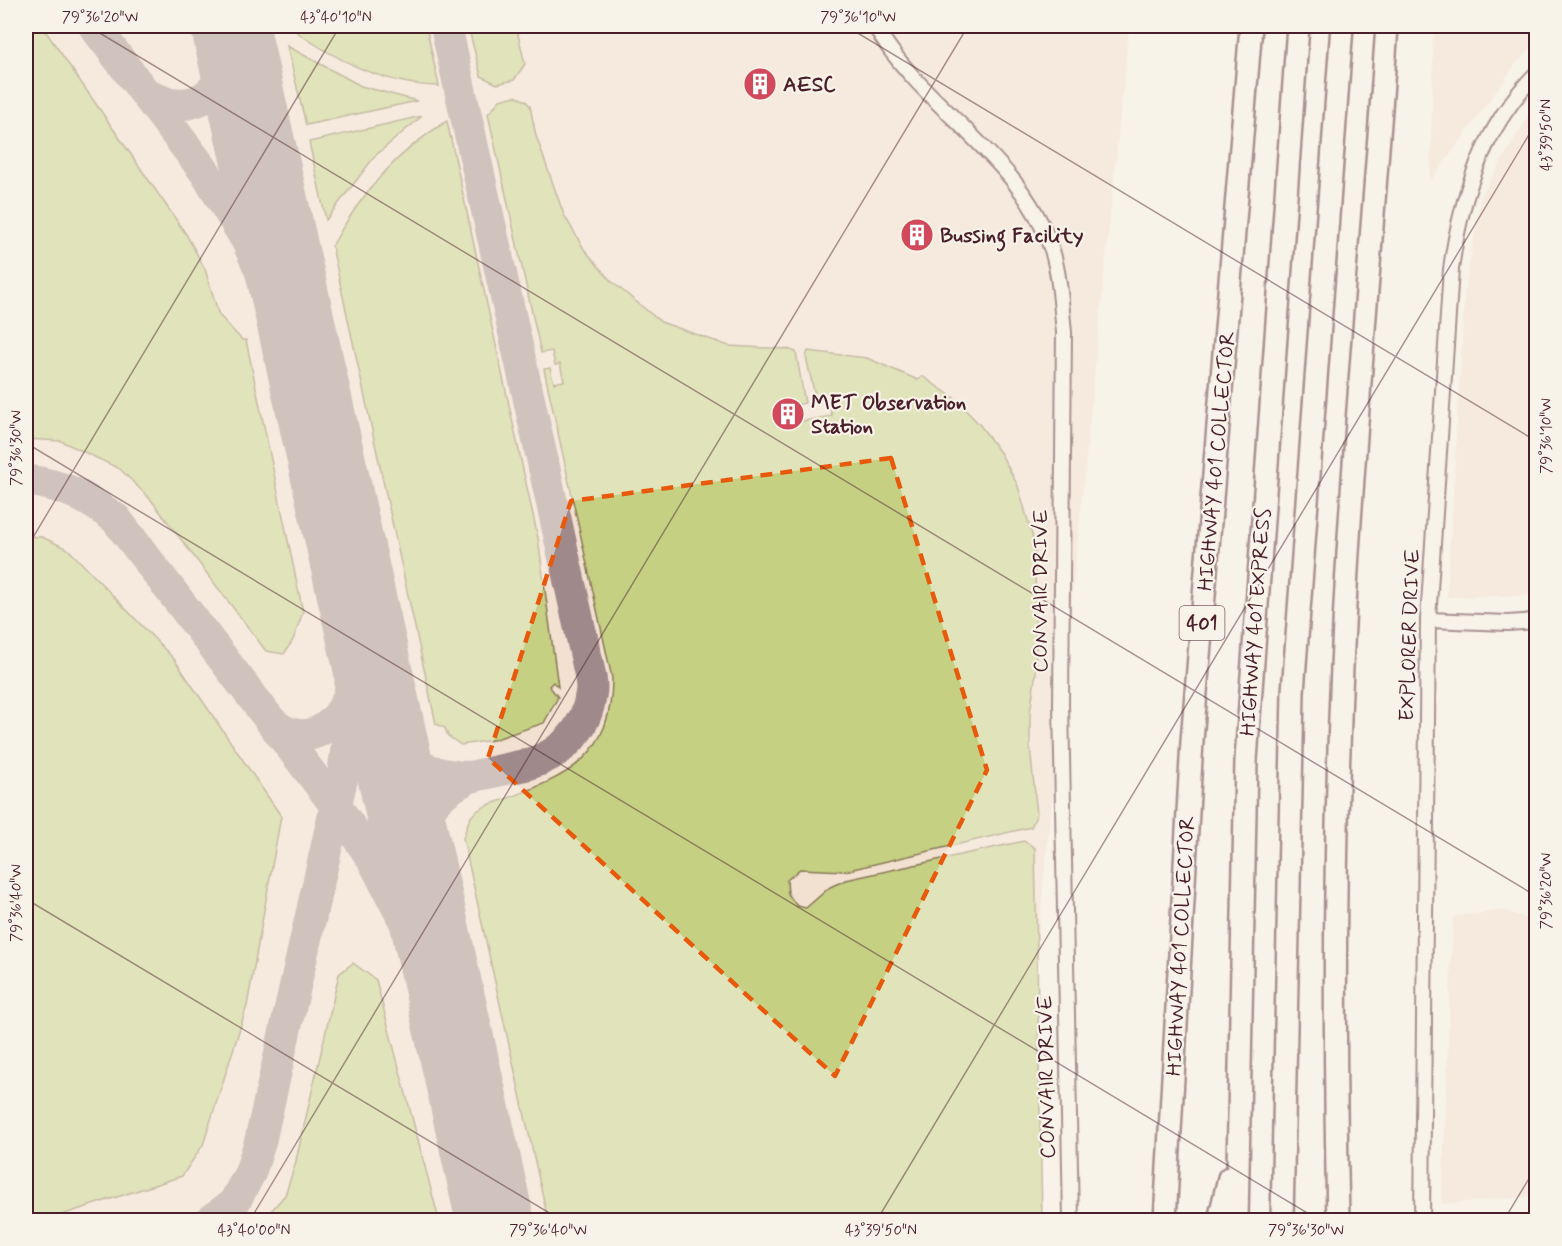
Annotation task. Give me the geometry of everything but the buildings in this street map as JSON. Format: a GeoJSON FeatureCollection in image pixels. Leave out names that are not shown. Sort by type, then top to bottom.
{"type":"FeatureCollection","features":[{"type":"Feature","properties":{"kind":"highway","name":"HIGHWAY 401 COLLECTOR"},"geometry":{"type":"LineString","coordinates":[[1164,1221],[1192,741],[1251,26]]}},
{"type":"Feature","properties":{"kind":"highway","name":"HIGHWAY 401 EXPRESS"},"geometry":{"type":"LineString","coordinates":[[1237,1221],[1246,760],[1298,26]]}},
{"type":"Feature","properties":{"kind":"highway","name":"HIGHWAY 401 EXPRESS"},"geometry":{"type":"LineString","coordinates":[[1282,1221],[1293,692],[1342,26]]}},
{"type":"Feature","properties":{"kind":"highway"},"geometry":{"type":"LineString","coordinates":[[1338,1221],[1333,1022],[1338,772],[1348,555],[1387,26]]}},
{"type":"Feature","properties":{"kind":"highway"},"geometry":{"type":"LineString","coordinates":[[1220,1221],[1238,1140]]}},
{"type":"Feature","properties":{"kind":"street","name":"CONVAIR DRIVE"},"geometry":{"type":"LineString","coordinates":[[875,26],[902,64],[988,151],[1022,190],[1041,223],[1059,277],[1064,332],[1061,704],[1071,1221]]}},
{"type":"Feature","properties":{"kind":"street","name":"EXPLORER DRIVE"},"geometry":{"type":"LineString","coordinates":[[1422,1221],[1428,621],[1445,352],[1457,221],[1470,179],[1486,144],[1503,115],[1536,74]]}},
{"type":"Feature","properties":{"kind":"street"},"geometry":{"type":"LineString","coordinates":[[1428,621],[1508,623],[1536,621]]}},
{"type":"Feature","properties":{"kind":"highlighted area"},"geometry":{"type":"Polygon","coordinates":[[[891,458],[987,770],[835,1076],[488,758],[571,501],[891,458]]]}},
{"type":"Feature","properties":{"kind":"shaded area"},"geometry":{"type":"Polygon","coordinates":[[[26,26],[1129,26],[1010,1220],[26,1220],[26,26]]]}},
{"type":"Feature","properties":{"kind":"shaded area"},"geometry":{"type":"Polygon","coordinates":[[[1434,26],[1536,26],[1536,44],[1518,61],[1430,182],[1434,26]]]}},
{"type":"Feature","properties":{"kind":"shaded area"},"geometry":{"type":"Polygon","coordinates":[[[1536,103],[1536,595],[1447,597],[1465,290],[1481,196],[1536,103]]]}},
{"type":"Feature","properties":{"kind":"shaded area"},"geometry":{"type":"Polygon","coordinates":[[[1503,910],[1536,922],[1536,1196],[1442,1204],[1453,917],[1503,910]]]}},
{"type":"Feature","properties":{"kind":"green space"},"geometry":{"type":"Polygon","coordinates":[[[26,26],[42,26],[186,234],[205,269],[219,315],[242,340],[246,340],[303,612],[293,640],[284,654],[266,651],[151,500],[120,469],[61,441],[26,439],[26,26]]]}},
{"type":"Feature","properties":{"kind":"green space"},"geometry":{"type":"Polygon","coordinates":[[[288,26],[426,26],[439,86],[398,81],[359,68],[322,49],[288,26]]]}},
{"type":"Feature","properties":{"kind":"green space"},"geometry":{"type":"Polygon","coordinates":[[[468,26],[516,26],[525,64],[514,80],[497,84],[481,76],[468,26]]]}},
{"type":"Feature","properties":{"kind":"green space"},"geometry":{"type":"Polygon","coordinates":[[[287,46],[361,86],[417,101],[306,125],[287,46]]]}},
{"type":"Feature","properties":{"kind":"green space"},"geometry":{"type":"Polygon","coordinates":[[[515,96],[526,101],[530,106],[536,136],[564,215],[584,249],[611,281],[661,322],[729,346],[788,349],[796,352],[805,403],[777,409],[779,422],[785,421],[786,424],[832,416],[827,399],[821,400],[815,396],[806,357],[808,351],[867,358],[918,380],[922,376],[954,398],[980,425],[1001,454],[1018,486],[1035,545],[1036,672],[1030,713],[1030,747],[1037,814],[1031,827],[845,871],[800,869],[787,880],[788,894],[797,906],[806,908],[830,887],[846,880],[1024,841],[1035,848],[1042,1220],[548,1220],[463,838],[470,819],[477,811],[548,782],[582,760],[595,745],[604,727],[610,705],[612,678],[544,369],[550,368],[554,383],[564,381],[560,364],[555,365],[552,351],[541,353],[488,114],[500,100],[515,96]]]}},
{"type":"Feature","properties":{"kind":"green space"},"geometry":{"type":"Polygon","coordinates":[[[422,116],[375,156],[326,220],[309,142],[422,116]]]}},
{"type":"Feature","properties":{"kind":"green space"},"geometry":{"type":"Polygon","coordinates":[[[447,121],[538,538],[558,687],[553,682],[549,686],[558,697],[544,723],[493,740],[461,745],[448,736],[445,728],[436,724],[332,246],[355,209],[381,176],[411,147],[447,121]]]}},
{"type":"Feature","properties":{"kind":"green space"},"geometry":{"type":"Polygon","coordinates":[[[26,536],[42,537],[68,549],[174,659],[281,816],[247,1006],[203,1145],[182,1176],[46,1220],[26,1220],[26,536]]]}},
{"type":"Feature","properties":{"kind":"green space"},"geometry":{"type":"Polygon","coordinates":[[[353,963],[376,980],[439,1220],[263,1220],[285,1195],[295,1165],[339,974],[353,963]]]}},
{"type":"Feature","properties":{"kind":"taxiway"},"geometry":{"type":"LineString","coordinates":[[94,26],[205,172],[247,241],[305,367]]}},
{"type":"Feature","properties":{"kind":"taxiway"},"geometry":{"type":"LineString","coordinates":[[379,797],[541,760],[562,747],[578,729],[589,706],[591,689],[586,656],[446,26]]}},
{"type":"Feature","properties":{"kind":"taxiway"},"geometry":{"type":"LineString","coordinates":[[146,94],[180,104],[194,102],[205,97],[222,75],[234,42]]}},
{"type":"Feature","properties":{"kind":"taxiway"},"geometry":{"type":"LineString","coordinates":[[26,480],[52,485],[74,493],[116,519],[336,806],[373,860],[409,930],[468,1097]]}},
{"type":"Feature","properties":{"kind":"taxiway"},"geometry":{"type":"LineString","coordinates":[[211,1220],[234,1203],[250,1173],[260,1142],[343,774],[350,697],[349,566]]}},
{"type":"Feature","properties":{"kind":"taxiway"},"geometry":{"type":"LineString","coordinates":[[363,613],[384,706],[396,740],[416,763],[448,775],[470,777],[451,788],[437,800],[427,812],[421,826],[419,841],[421,876],[441,969]]}},
{"type":"Feature","properties":{"kind":"taxiway"},"geometry":{"type":"LineString","coordinates":[[270,720],[282,730],[294,734],[306,735],[318,732],[328,726],[337,716],[350,692]]}},
{"type":"Feature","properties":{"kind":"runway"},"geometry":{"type":"LineString","coordinates":[[230,26],[495,1220]]}},
{"type":"Feature","properties":{"kind":"place","name":"AESC"},"geometry":{"type":"Point","coordinates":[760,84]}},
{"type":"Feature","properties":{"kind":"place","name":"Bussing Facility"},"geometry":{"type":"Point","coordinates":[917,235]}},
{"type":"Feature","properties":{"kind":"place","name":"MET Observation Station"},"geometry":{"type":"Point","coordinates":[788,414]}}]}
